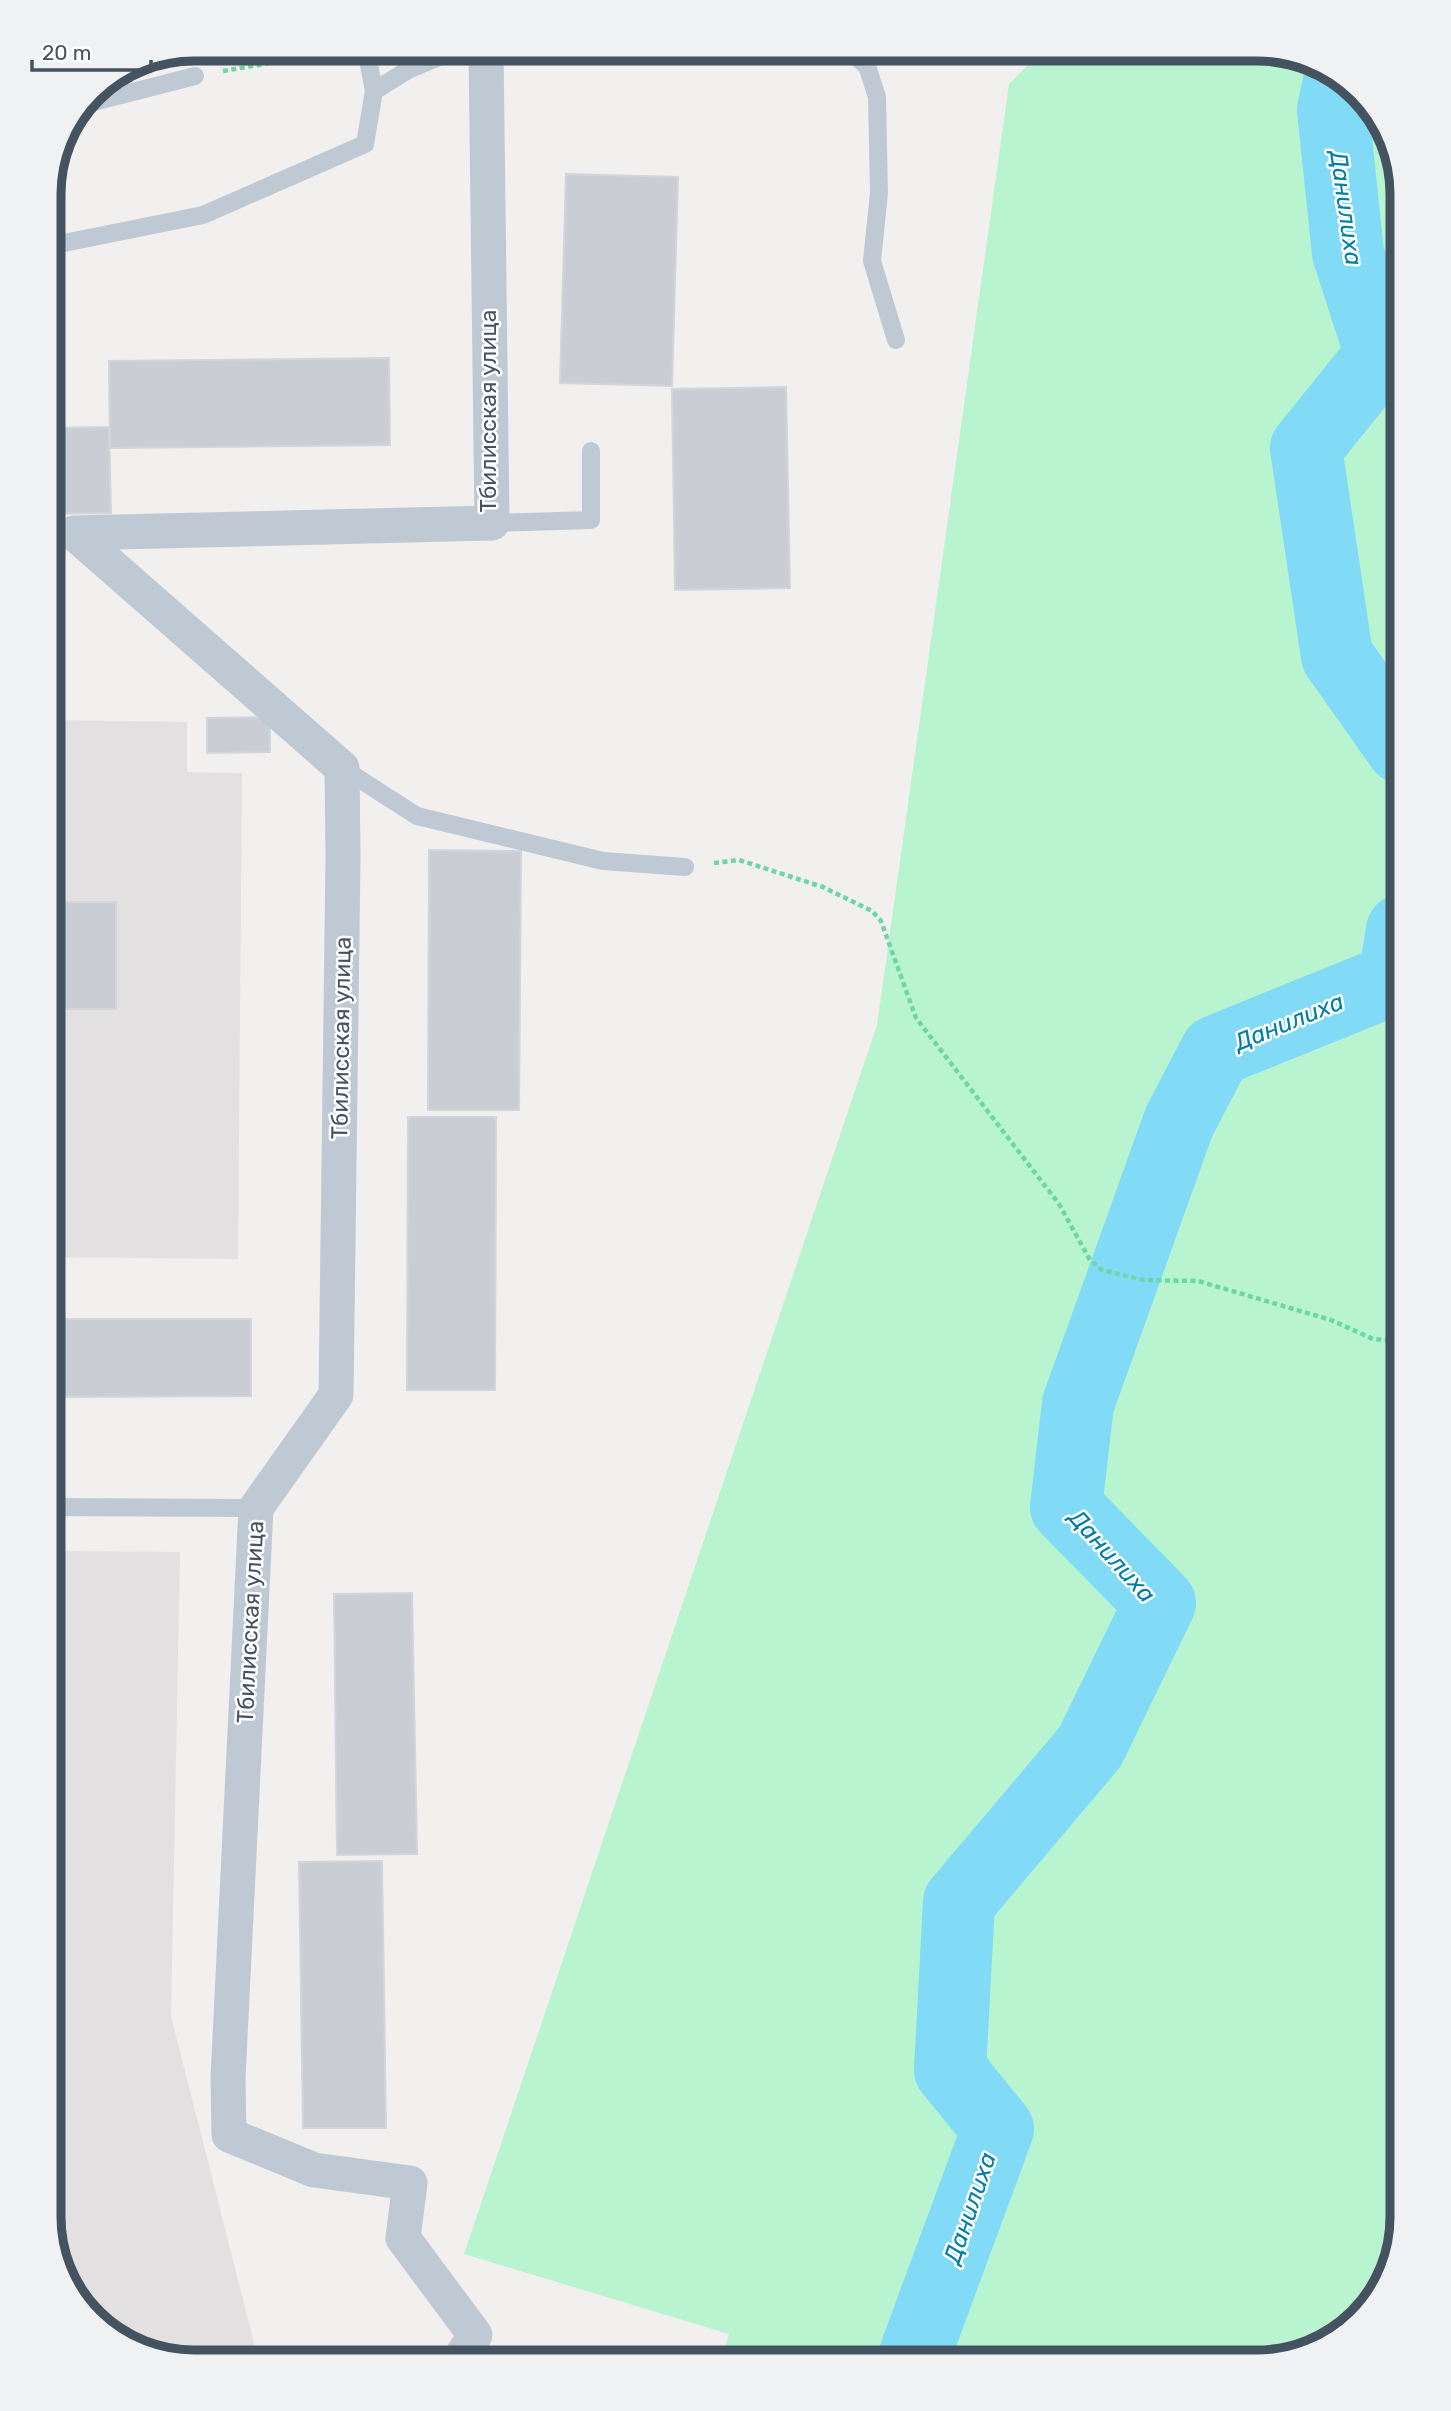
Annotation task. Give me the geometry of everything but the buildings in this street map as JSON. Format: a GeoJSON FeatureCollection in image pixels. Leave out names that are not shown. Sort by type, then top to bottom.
{"type":"FeatureCollection","features":[{"type":"Feature","properties":{"kind":"street","name":"Тбилисская улица"},"geometry":{"type":"LineString","coordinates":[[62,533],[492,523],[486,62]]}},
{"type":"Feature","properties":{"kind":"street","name":"Тбилисская улица"},"geometry":{"type":"LineString","coordinates":[[62,533],[342,768],[336,1395],[256,1508],[228,2078],[229,2135],[314,2170],[410,2183],[403,2238],[475,2335],[466,2349]]}},
{"type":"Feature","properties":{"kind":"lane"},"geometry":{"type":"LineString","coordinates":[[62,243],[203,215],[365,144],[374,91],[368,62]]}},
{"type":"Feature","properties":{"kind":"lane"},"geometry":{"type":"LineString","coordinates":[[374,91],[428,62]]}},
{"type":"Feature","properties":{"kind":"lane"},"geometry":{"type":"LineString","coordinates":[[862,62],[867,66],[877,97],[879,193],[872,261],[897,340]]}},
{"type":"Feature","properties":{"kind":"lane"},"geometry":{"type":"LineString","coordinates":[[100,100],[195,76]]}},
{"type":"Feature","properties":{"kind":"lane"},"geometry":{"type":"LineString","coordinates":[[492,523],[591,520],[591,451]]}},
{"type":"Feature","properties":{"kind":"lane"},"geometry":{"type":"LineString","coordinates":[[342,768],[417,816],[603,862],[685,867]]}},
{"type":"Feature","properties":{"kind":"lane"},"geometry":{"type":"LineString","coordinates":[[61,1507],[256,1508]]}},
{"type":"Feature","properties":{"kind":"path"},"geometry":{"type":"LineString","coordinates":[[195,76],[276,62]]}},
{"type":"Feature","properties":{"kind":"path"},"geometry":{"type":"LineString","coordinates":[[685,867],[739,860],[823,887],[872,911],[881,921],[916,1018],[1059,1204],[1090,1260],[1102,1270],[1143,1280],[1198,1281],[1331,1320],[1373,1339],[1390,1338]]}},
{"type":"Feature","properties":{"kind":"shaded area"},"geometry":{"type":"Polygon","coordinates":[[[62,720],[187,722],[187,772],[242,773],[238,1259],[61,1257],[62,720]]]}},
{"type":"Feature","properties":{"kind":"shaded area"},"geometry":{"type":"Polygon","coordinates":[[[61,1551],[180,1552],[171,2016],[254,2349],[185,2349],[151,2343],[135,2336],[107,2317],[94,2304],[75,2276],[68,2260],[61,2217],[61,1551]]]}},
{"type":"Feature","properties":{"kind":"green space"},"geometry":{"type":"Polygon","coordinates":[[[1031,62],[1266,62],[1300,68],[1331,84],[1357,107],[1380,143],[1389,177],[1389,2234],[1380,2268],[1357,2304],[1344,2317],[1316,2336],[1283,2347],[1257,2350],[725,2350],[729,2334],[464,2254],[877,1025],[1009,84],[1031,62]]]}},
{"type":"Feature","properties":{"kind":"waterway","name":"Данилиха"},"geometry":{"type":"LineString","coordinates":[[1337,89],[1333,110],[1348,253],[1381,355],[1306,448],[1337,656],[1390,731]]}},
{"type":"Feature","properties":{"kind":"waterway","name":"Данилиха"},"geometry":{"type":"LineString","coordinates":[[917,2350],[998,2129],[950,2070],[959,1902],[1090,1747],[1160,1603],[1066,1507],[1078,1404],[1179,1122],[1216,1051],[1390,981]]}}]}
